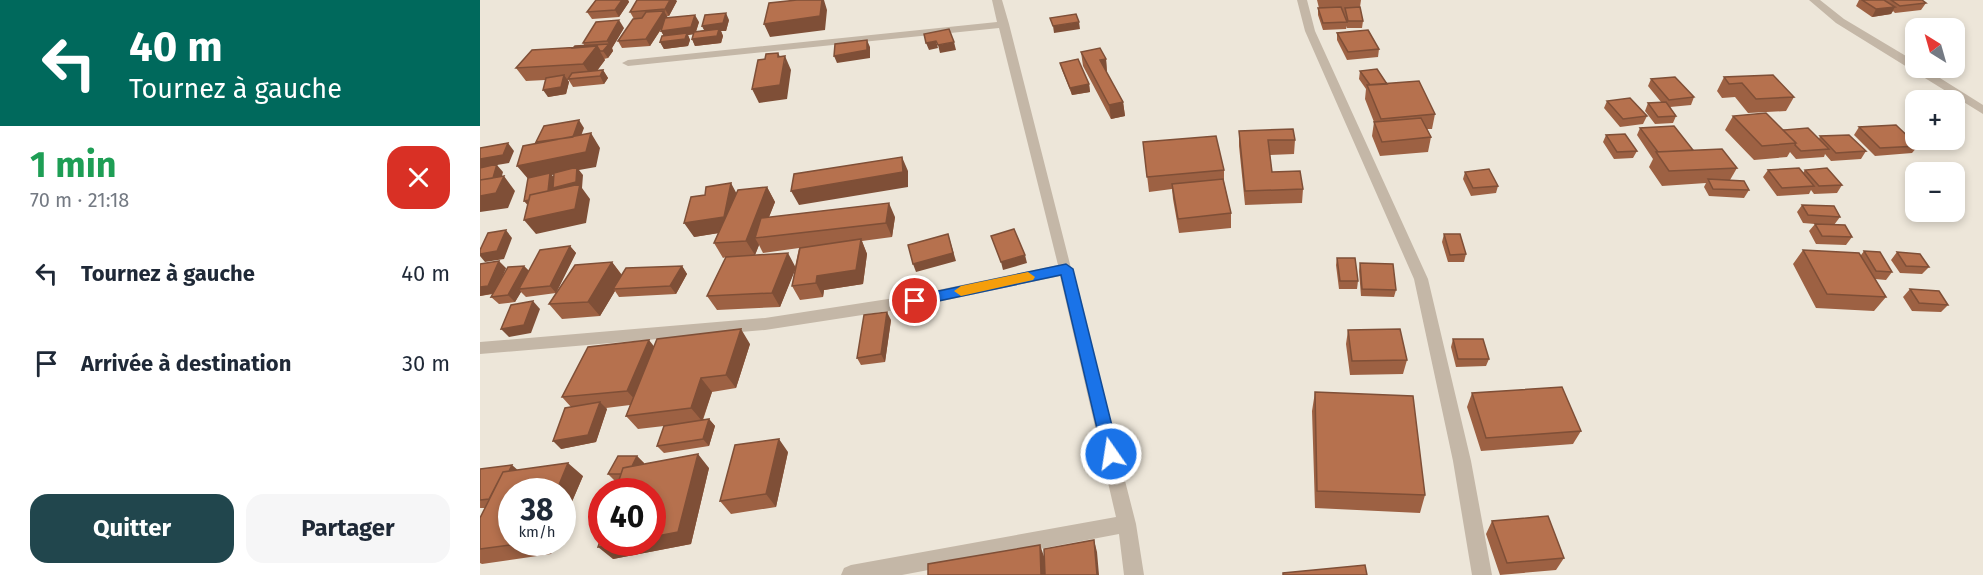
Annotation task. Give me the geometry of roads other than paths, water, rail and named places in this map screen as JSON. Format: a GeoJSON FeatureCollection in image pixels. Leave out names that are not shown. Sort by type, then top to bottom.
{"type":"FeatureCollection","features":[{"type":"Feature","properties":{"kind":"street"},"geometry":{"type":"LineString","coordinates":[[997,0],[1066,269],[1127,524],[1134,575]]}},
{"type":"Feature","properties":{"kind":"street"},"geometry":{"type":"LineString","coordinates":[[1302,0],[1310,31],[1421,279],[1462,460],[1482,575]]}},
{"type":"Feature","properties":{"kind":"street"},"geometry":{"type":"LineString","coordinates":[[1814,0],[1840,21],[1905,60]]}},
{"type":"Feature","properties":{"kind":"street"},"geometry":{"type":"LineString","coordinates":[[628,63],[1004,24]]}},
{"type":"Feature","properties":{"kind":"street"},"geometry":{"type":"LineString","coordinates":[[1933,78],[1983,110]]}},
{"type":"Feature","properties":{"kind":"street"},"geometry":{"type":"LineString","coordinates":[[480,348],[765,324],[915,301],[1066,269]]}},
{"type":"Feature","properties":{"kind":"street"},"geometry":{"type":"LineString","coordinates":[[851,575],[1127,524]]}}]}
